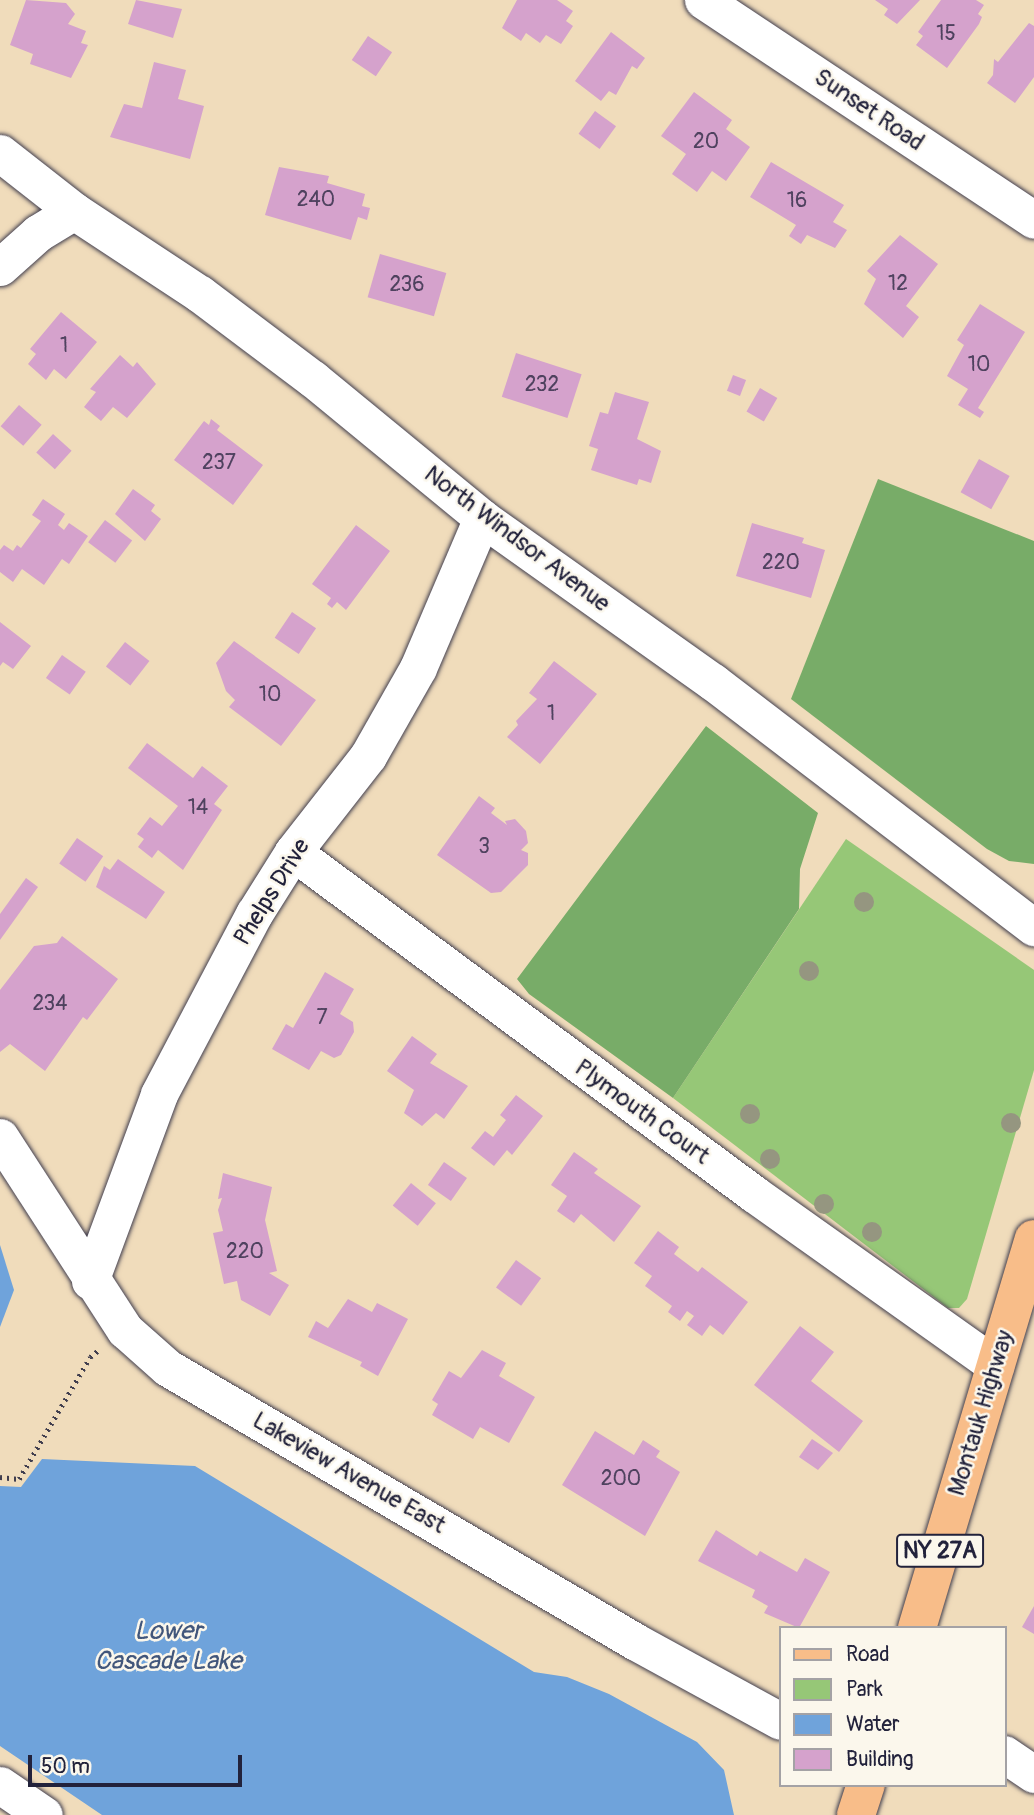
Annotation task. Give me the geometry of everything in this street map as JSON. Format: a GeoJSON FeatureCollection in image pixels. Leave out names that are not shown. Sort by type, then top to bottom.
{"type":"FeatureCollection","features":[{"type":"Feature","properties":{"kind":"main road","name":"Montauk Highway"},"geometry":{"type":"LineString","coordinates":[[919,1626],[1034,1239]]}},
{"type":"Feature","properties":{"kind":"main road"},"geometry":{"type":"LineString","coordinates":[[856,1815],[865,1787]]}},
{"type":"Feature","properties":{"kind":"street","name":"Sunset Road"},"geometry":{"type":"LineString","coordinates":[[703,0],[1034,220]]}},
{"type":"Feature","properties":{"kind":"street","name":"North Windsor Avenue"},"geometry":{"type":"LineString","coordinates":[[0,153],[74,211],[201,294],[313,379],[482,518],[713,682],[1034,927]]}},
{"type":"Feature","properties":{"kind":"street"},"geometry":{"type":"LineString","coordinates":[[0,267],[38,233],[74,211]]}},
{"type":"Feature","properties":{"kind":"street","name":"Phelps Drive"},"geometry":{"type":"LineString","coordinates":[[90,1281],[159,1094],[254,914],[293,852],[368,756],[418,668],[482,518]]}},
{"type":"Feature","properties":{"kind":"street","name":"Plymouth Court"},"geometry":{"type":"LineString","coordinates":[[293,852],[743,1186],[995,1365]]}},
{"type":"Feature","properties":{"kind":"street","name":"Lakeview Avenue East"},"geometry":{"type":"LineString","coordinates":[[0,1137],[90,1281],[125,1330],[168,1368],[636,1642],[778,1720]]}},
{"type":"Feature","properties":{"kind":"street"},"geometry":{"type":"LineString","coordinates":[[1006,1755],[1034,1774]]}},
{"type":"Feature","properties":{"kind":"street"},"geometry":{"type":"LineString","coordinates":[[0,1785],[44,1815]]}},
{"type":"Feature","properties":{"kind":"path"},"geometry":{"type":"LineString","coordinates":[[0,1477],[19,1479],[90,1357],[125,1330]]}},
{"type":"Feature","properties":{"kind":"green space"},"geometry":{"type":"Polygon","coordinates":[[[878,479],[1034,541],[1034,864],[1009,861],[987,849],[791,699],[878,479]]]}},
{"type":"Feature","properties":{"kind":"green space"},"geometry":{"type":"Polygon","coordinates":[[[706,726],[818,813],[800,869],[799,909],[673,1098],[529,994],[517,979],[706,726]]]}},
{"type":"Feature","properties":{"kind":"green space"},"geometry":{"type":"Polygon","coordinates":[[[846,839],[1034,970],[1034,1070],[967,1299],[959,1308],[948,1308],[673,1098],[846,839]]]}},
{"type":"Feature","properties":{"kind":"water"},"geometry":{"type":"Polygon","coordinates":[[[0,1245],[14,1290],[0,1327],[0,1245]]]}},
{"type":"Feature","properties":{"kind":"water","name":"Lower Cascade Lake"},"geometry":{"type":"Polygon","coordinates":[[[42,1459],[195,1466],[534,1672],[567,1677],[609,1694],[697,1742],[724,1770],[734,1815],[102,1815],[0,1746],[0,1486],[21,1487],[42,1459]]]}},
{"type":"Feature","properties":{"kind":"building"},"geometry":{"type":"Polygon","coordinates":[[[26,0],[66,3],[75,14],[68,24],[86,31],[81,43],[88,45],[71,78],[30,64],[33,54],[10,45],[26,0]]]}},
{"type":"Feature","properties":{"kind":"building"},"geometry":{"type":"Polygon","coordinates":[[[136,0],[182,9],[173,38],[128,24],[136,0]]]}},
{"type":"Feature","properties":{"kind":"building"},"geometry":{"type":"Polygon","coordinates":[[[517,0],[557,0],[573,11],[566,21],[573,26],[561,44],[546,35],[540,43],[526,33],[521,41],[502,28],[517,0]]]}},
{"type":"Feature","properties":{"kind":"building"},"geometry":{"type":"Polygon","coordinates":[[[875,0],[920,0],[897,24],[884,15],[888,9],[875,0]]]}},
{"type":"Feature","properties":{"kind":"building"},"geometry":{"type":"Polygon","coordinates":[[[941,0],[976,0],[984,5],[978,14],[982,17],[979,24],[947,68],[916,45],[923,36],[918,32],[941,0]]]}},
{"type":"Feature","properties":{"kind":"building"},"geometry":{"type":"Polygon","coordinates":[[[1029,23],[1034,26],[1034,77],[1015,103],[987,83],[993,75],[994,59],[998,62],[1029,23]]]}},
{"type":"Feature","properties":{"kind":"building"},"geometry":{"type":"Polygon","coordinates":[[[611,32],[645,58],[637,69],[632,66],[616,95],[609,91],[601,101],[575,81],[611,32]]]}},
{"type":"Feature","properties":{"kind":"building"},"geometry":{"type":"Polygon","coordinates":[[[368,36],[392,52],[376,76],[352,60],[368,36]]]}},
{"type":"Feature","properties":{"kind":"building"},"geometry":{"type":"Polygon","coordinates":[[[154,62],[186,70],[178,99],[204,106],[190,159],[110,137],[124,104],[142,108],[154,62]]]}},
{"type":"Feature","properties":{"kind":"building"},"geometry":{"type":"Polygon","coordinates":[[[694,92],[732,120],[726,129],[750,147],[726,181],[712,171],[697,192],[672,174],[686,154],[661,136],[694,92]]]}},
{"type":"Feature","properties":{"kind":"building"},"geometry":{"type":"Polygon","coordinates":[[[595,111],[616,126],[600,149],[579,134],[595,111]]]}},
{"type":"Feature","properties":{"kind":"building"},"geometry":{"type":"Polygon","coordinates":[[[771,162],[844,205],[833,222],[847,230],[835,248],[807,235],[801,244],[789,236],[796,225],[750,197],[771,162]]]}},
{"type":"Feature","properties":{"kind":"building"},"geometry":{"type":"Polygon","coordinates":[[[279,167],[329,176],[327,183],[365,194],[362,206],[370,208],[367,220],[358,217],[351,240],[265,215],[279,167]]]}},
{"type":"Feature","properties":{"kind":"building"},"geometry":{"type":"Polygon","coordinates":[[[900,235],[938,264],[906,306],[919,317],[903,338],[864,304],[876,279],[867,271],[900,235]]]}},
{"type":"Feature","properties":{"kind":"building"},"geometry":{"type":"Polygon","coordinates":[[[380,254],[446,273],[434,316],[368,297],[380,254]]]}},
{"type":"Feature","properties":{"kind":"building"},"geometry":{"type":"Polygon","coordinates":[[[980,304],[1025,332],[978,408],[984,412],[980,418],[958,405],[968,389],[947,376],[964,345],[957,340],[980,304]]]}},
{"type":"Feature","properties":{"kind":"building"},"geometry":{"type":"Polygon","coordinates":[[[61,312],[97,342],[66,379],[54,369],[46,380],[28,364],[36,354],[30,349],[61,312]]]}},
{"type":"Feature","properties":{"kind":"building"},"geometry":{"type":"Polygon","coordinates":[[[516,353],[582,374],[567,418],[502,397],[516,353]]]}},
{"type":"Feature","properties":{"kind":"building"},"geometry":{"type":"Polygon","coordinates":[[[120,355],[133,367],[137,362],[156,384],[127,418],[113,407],[101,421],[84,407],[96,392],[90,389],[120,355]]]}},
{"type":"Feature","properties":{"kind":"building"},"geometry":{"type":"Polygon","coordinates":[[[733,375],[746,380],[740,396],[727,391],[733,375]]]}},
{"type":"Feature","properties":{"kind":"building"},"geometry":{"type":"Polygon","coordinates":[[[760,388],[777,398],[764,421],[746,411],[760,388]]]}},
{"type":"Feature","properties":{"kind":"building"},"geometry":{"type":"Polygon","coordinates":[[[615,392],[649,402],[637,439],[661,451],[651,483],[639,479],[637,485],[591,470],[598,449],[589,446],[600,412],[608,414],[615,392]]]}},
{"type":"Feature","properties":{"kind":"building"},"geometry":{"type":"Polygon","coordinates":[[[19,405],[42,425],[23,446],[1,426],[19,405]]]}},
{"type":"Feature","properties":{"kind":"building"},"geometry":{"type":"Polygon","coordinates":[[[211,419],[220,426],[217,430],[263,465],[233,505],[174,460],[204,421],[209,425],[211,419]]]}},
{"type":"Feature","properties":{"kind":"building"},"geometry":{"type":"Polygon","coordinates":[[[53,434],[72,451],[55,469],[36,453],[53,434]]]}},
{"type":"Feature","properties":{"kind":"building"},"geometry":{"type":"Polygon","coordinates":[[[979,459],[1010,476],[991,509],[961,492],[979,459]]]}},
{"type":"Feature","properties":{"kind":"building"},"geometry":{"type":"Polygon","coordinates":[[[133,489],[155,505],[151,511],[161,519],[145,541],[115,514],[133,489]]]}},
{"type":"Feature","properties":{"kind":"building"},"geometry":{"type":"Polygon","coordinates":[[[43,499],[65,514],[58,525],[64,530],[69,523],[88,536],[69,564],[62,559],[44,585],[22,569],[13,582],[0,572],[0,550],[4,545],[13,551],[17,545],[21,548],[41,521],[32,515],[43,499]]]}},
{"type":"Feature","properties":{"kind":"building"},"geometry":{"type":"Polygon","coordinates":[[[105,520],[132,540],[115,563],[88,542],[105,520]]]}},
{"type":"Feature","properties":{"kind":"building"},"geometry":{"type":"Polygon","coordinates":[[[752,523],[804,538],[802,543],[825,550],[811,598],[736,576],[752,523]]]}},
{"type":"Feature","properties":{"kind":"building"},"geometry":{"type":"Polygon","coordinates":[[[356,525],[390,551],[346,610],[337,602],[332,608],[327,604],[331,598],[312,584],[356,525]]]}},
{"type":"Feature","properties":{"kind":"building"},"geometry":{"type":"Polygon","coordinates":[[[292,612],[316,628],[299,654],[275,638],[292,612]]]}},
{"type":"Feature","properties":{"kind":"building"},"geometry":{"type":"Polygon","coordinates":[[[0,622],[31,646],[13,669],[3,662],[0,666],[0,622]]]}},
{"type":"Feature","properties":{"kind":"building"},"geometry":{"type":"Polygon","coordinates":[[[234,641],[316,700],[281,746],[229,707],[235,700],[226,691],[216,663],[234,641]]]}},
{"type":"Feature","properties":{"kind":"building"},"geometry":{"type":"Polygon","coordinates":[[[125,642],[149,661],[130,686],[106,666],[125,642]]]}},
{"type":"Feature","properties":{"kind":"building"},"geometry":{"type":"Polygon","coordinates":[[[62,655],[86,672],[70,695],[46,678],[62,655]]]}},
{"type":"Feature","properties":{"kind":"building"},"geometry":{"type":"Polygon","coordinates":[[[554,661],[597,694],[540,764],[507,737],[518,725],[516,721],[537,699],[529,693],[554,661]]]}},
{"type":"Feature","properties":{"kind":"building"},"geometry":{"type":"Polygon","coordinates":[[[147,743],[193,778],[202,766],[228,786],[214,804],[222,810],[183,870],[158,850],[152,858],[138,847],[144,839],[137,834],[150,817],[162,826],[178,806],[128,768],[147,743]]]}},
{"type":"Feature","properties":{"kind":"building"},"geometry":{"type":"Polygon","coordinates":[[[479,796],[495,808],[491,813],[507,825],[505,821],[515,819],[526,831],[528,843],[521,850],[528,853],[528,865],[501,892],[491,893],[437,855],[479,796]]]}},
{"type":"Feature","properties":{"kind":"building"},"geometry":{"type":"Polygon","coordinates":[[[77,838],[103,856],[85,882],[59,863],[77,838]]]}},
{"type":"Feature","properties":{"kind":"building"},"geometry":{"type":"Polygon","coordinates":[[[118,859],[165,892],[146,919],[96,887],[104,866],[110,870],[118,859]]]}},
{"type":"Feature","properties":{"kind":"building"},"geometry":{"type":"Polygon","coordinates":[[[26,878],[38,887],[0,940],[0,914],[26,878]]]}},
{"type":"Feature","properties":{"kind":"building"},"geometry":{"type":"Polygon","coordinates":[[[62,936],[118,979],[87,1020],[83,1017],[45,1071],[10,1044],[0,1052],[0,990],[34,946],[57,943],[62,936]]]}},
{"type":"Feature","properties":{"kind":"building"},"geometry":{"type":"Polygon","coordinates":[[[325,972],[354,989],[340,1014],[353,1022],[354,1032],[341,1055],[334,1058],[321,1051],[309,1070],[272,1049],[286,1024],[293,1028],[325,972]]]}},
{"type":"Feature","properties":{"kind":"building"},"geometry":{"type":"Polygon","coordinates":[[[412,1036],[437,1054],[430,1063],[468,1086],[444,1119],[436,1113],[422,1126],[404,1113],[414,1090],[387,1071],[412,1036]]]}},
{"type":"Feature","properties":{"kind":"building"},"geometry":{"type":"Polygon","coordinates":[[[516,1095],[543,1116],[512,1155],[507,1150],[494,1166],[471,1148],[485,1131],[493,1137],[506,1120],[500,1115],[516,1095]]]}},
{"type":"Feature","properties":{"kind":"building"},"geometry":{"type":"Polygon","coordinates":[[[574,1152],[598,1169],[594,1173],[641,1206],[614,1242],[581,1214],[574,1223],[557,1211],[567,1196],[551,1185],[574,1152]]]}},
{"type":"Feature","properties":{"kind":"building"},"geometry":{"type":"Polygon","coordinates":[[[444,1162],[467,1178],[451,1201],[428,1185],[444,1162]]]}},
{"type":"Feature","properties":{"kind":"building"},"geometry":{"type":"Polygon","coordinates":[[[223,1173],[272,1187],[265,1220],[277,1271],[269,1273],[289,1285],[270,1316],[241,1300],[237,1281],[224,1284],[213,1233],[223,1231],[218,1210],[222,1198],[218,1199],[223,1173]]]}},
{"type":"Feature","properties":{"kind":"building"},"geometry":{"type":"Polygon","coordinates":[[[411,1183],[436,1203],[418,1226],[393,1206],[411,1183]]]}},
{"type":"Feature","properties":{"kind":"building"},"geometry":{"type":"Polygon","coordinates":[[[658,1231],[679,1247],[674,1254],[698,1272],[702,1267],[748,1302],[723,1335],[710,1325],[702,1336],[687,1325],[694,1316],[687,1311],[680,1321],[668,1312],[672,1306],[645,1286],[652,1276],[634,1263],[658,1231]]]}},
{"type":"Feature","properties":{"kind":"building"},"geometry":{"type":"Polygon","coordinates":[[[516,1260],[541,1278],[521,1306],[496,1288],[516,1260]]]}},
{"type":"Feature","properties":{"kind":"building"},"geometry":{"type":"Polygon","coordinates":[[[348,1299],[372,1312],[377,1303],[408,1319],[378,1376],[360,1366],[362,1362],[308,1337],[316,1321],[328,1328],[348,1299]]]}},
{"type":"Feature","properties":{"kind":"building"},"geometry":{"type":"Polygon","coordinates":[[[800,1326],[834,1352],[811,1381],[863,1421],[839,1452],[754,1385],[800,1326]]]}},
{"type":"Feature","properties":{"kind":"building"},"geometry":{"type":"Polygon","coordinates":[[[482,1350],[506,1363],[499,1376],[535,1397],[509,1443],[480,1427],[473,1439],[432,1415],[438,1404],[432,1400],[449,1371],[461,1378],[482,1350]]]}},
{"type":"Feature","properties":{"kind":"building"},"geometry":{"type":"Polygon","coordinates":[[[595,1431],[634,1455],[643,1440],[660,1451],[656,1457],[680,1472],[645,1536],[562,1485],[595,1431]]]}},
{"type":"Feature","properties":{"kind":"building"},"geometry":{"type":"Polygon","coordinates":[[[812,1439],[833,1453],[818,1470],[799,1457],[812,1439]]]}},
{"type":"Feature","properties":{"kind":"building"},"geometry":{"type":"Polygon","coordinates":[[[716,1530],[757,1556],[760,1551],[797,1572],[805,1558],[830,1572],[800,1626],[794,1626],[764,1613],[768,1606],[752,1597],[755,1590],[698,1561],[716,1530]]]}},
{"type":"Feature","properties":{"kind":"building"},"geometry":{"type":"Polygon","coordinates":[[[1034,1606],[1034,1634],[1022,1627],[1034,1606]]]}}]}
